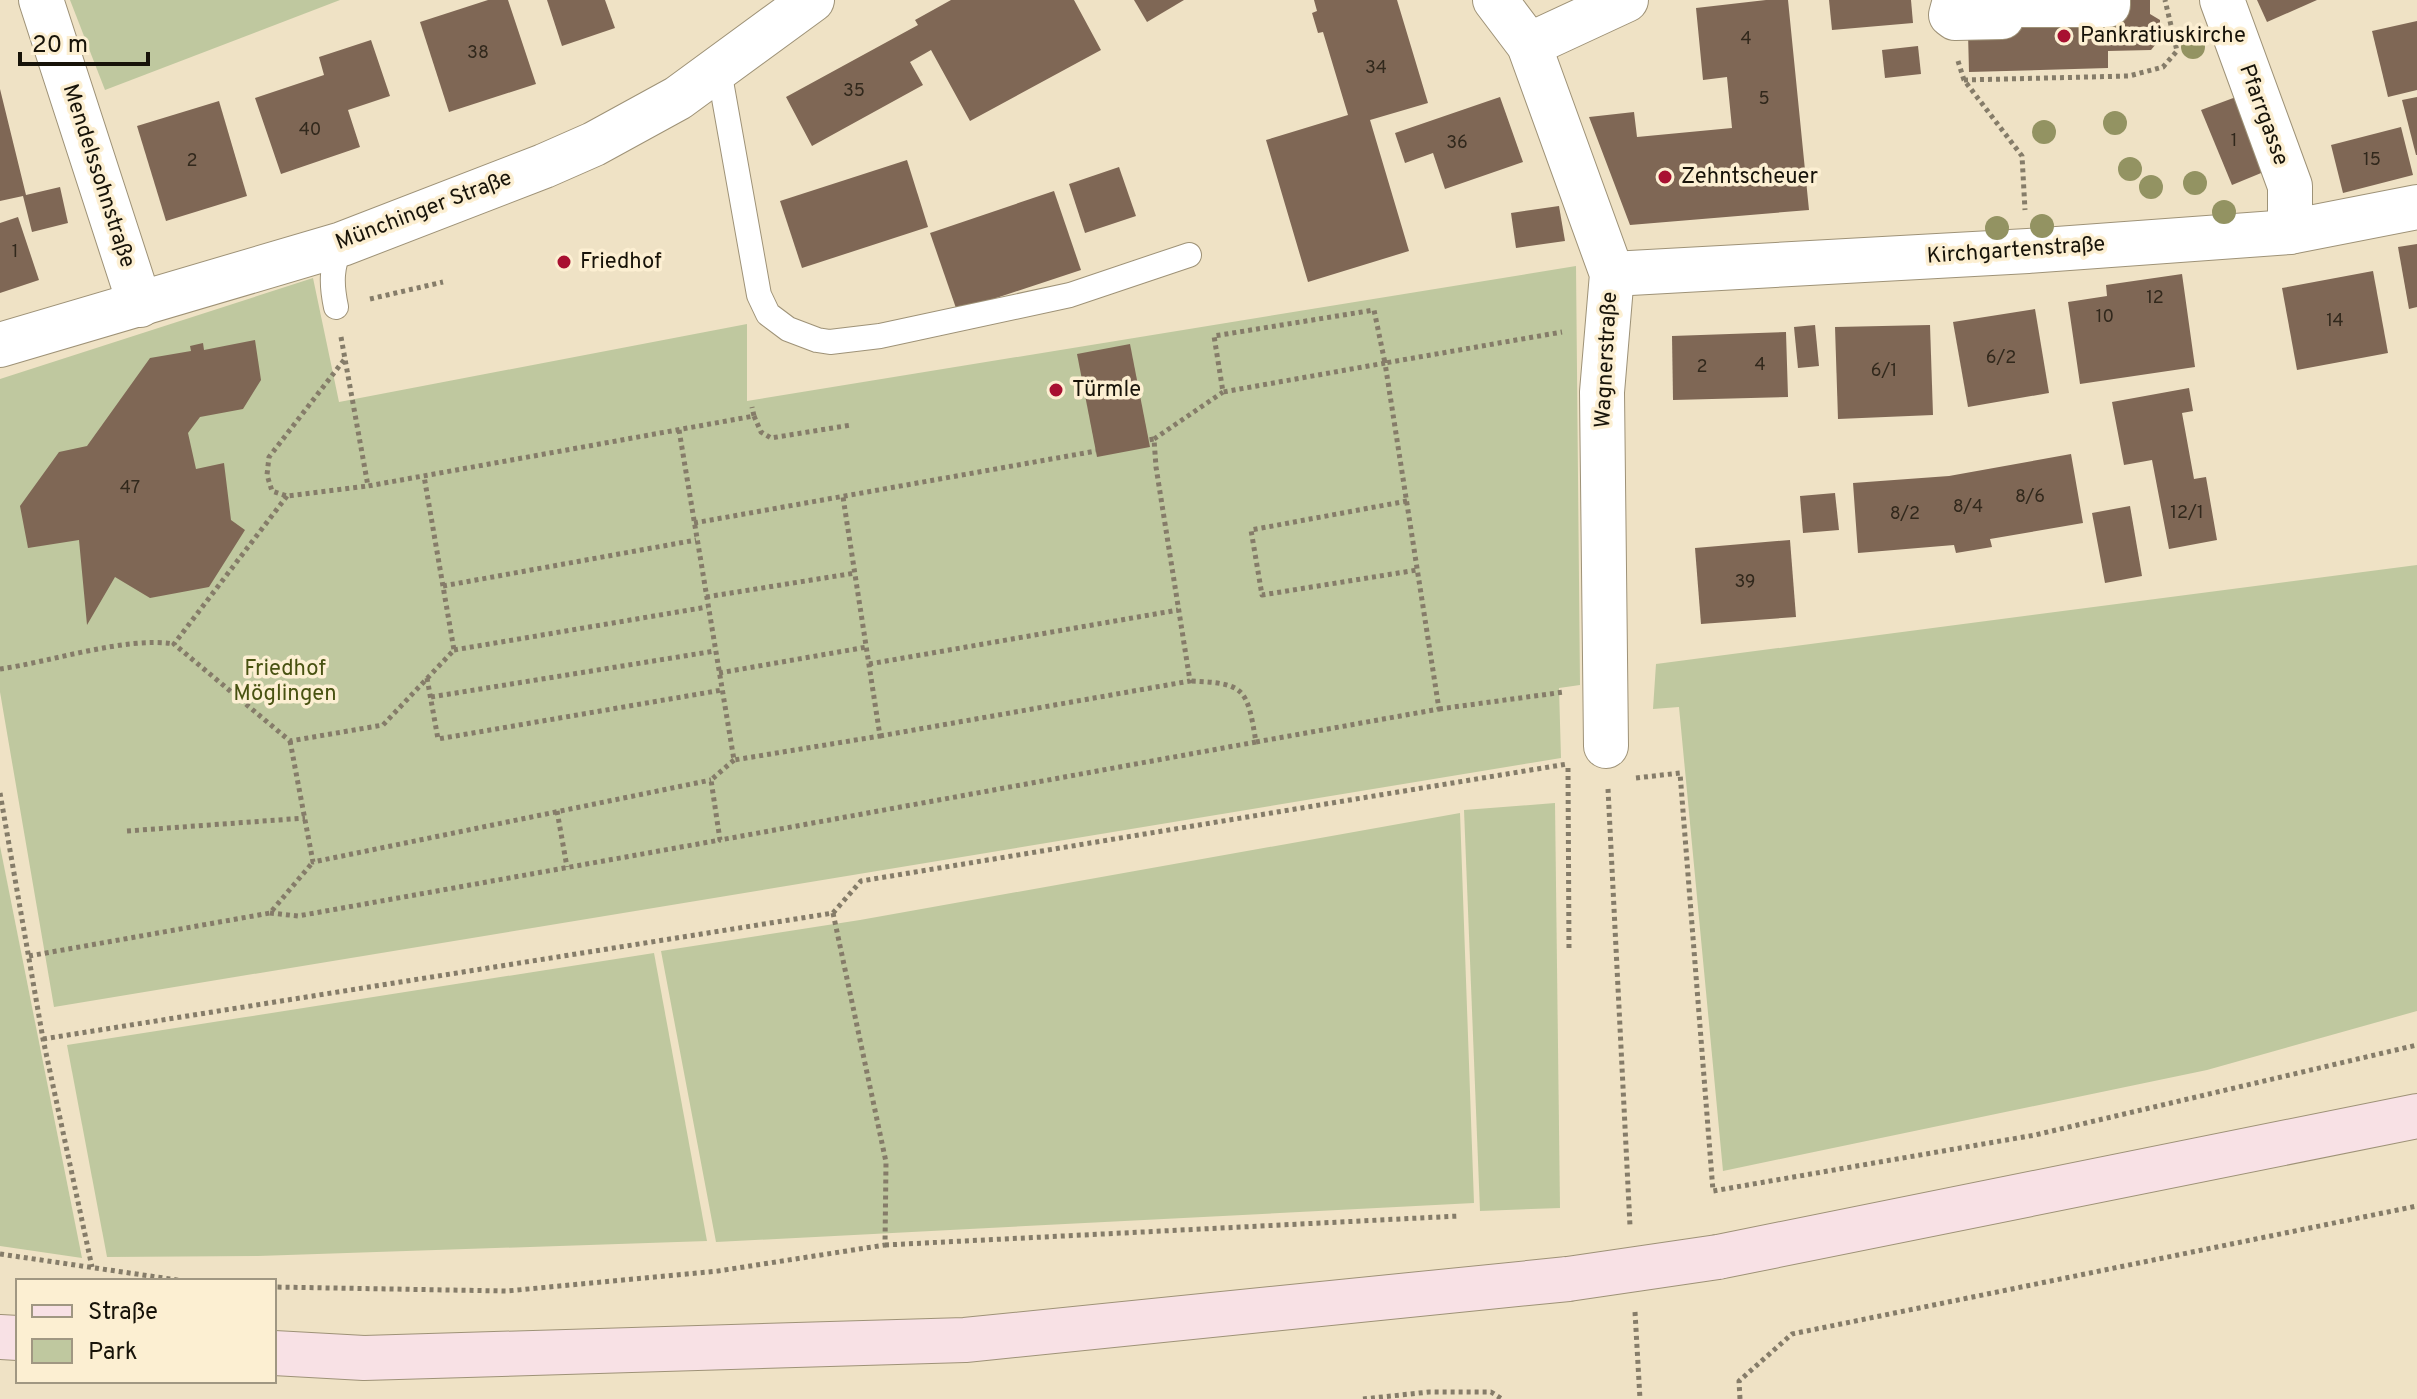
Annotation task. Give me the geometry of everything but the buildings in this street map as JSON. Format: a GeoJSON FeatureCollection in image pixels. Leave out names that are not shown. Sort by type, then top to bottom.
{"type":"FeatureCollection","features":[{"type":"Feature","properties":{"kind":"main road"},"geometry":{"type":"LineString","coordinates":[[276,1353],[364,1358],[965,1340],[1568,1279],[1718,1257],[2417,1116]]}},
{"type":"Feature","properties":{"kind":"street","name":"Mendelssohnstraße"},"geometry":{"type":"LineString","coordinates":[[41,0],[140,305]]}},
{"type":"Feature","properties":{"kind":"street","name":"Münchinger Straße"},"geometry":{"type":"LineString","coordinates":[[0,345],[342,244],[594,144],[652,114],[719,70],[812,0]]}},
{"type":"Feature","properties":{"kind":"street","name":"Wagnerstraße"},"geometry":{"type":"LineString","coordinates":[[1495,0],[1529,45],[1612,274],[1602,392],[1587,760]]}},
{"type":"Feature","properties":{"kind":"street"},"geometry":{"type":"LineString","coordinates":[[1529,45],[1626,0]]}},
{"type":"Feature","properties":{"kind":"street"},"geometry":{"type":"LineString","coordinates":[[1955,9],[2002,17],[2002,5],[2108,5],[2108,0]]}},
{"type":"Feature","properties":{"kind":"street","name":"Pfarrgasse"},"geometry":{"type":"LineString","coordinates":[[2222,0],[2290,186],[2290,232]]}},
{"type":"Feature","properties":{"kind":"street","name":"Kirchgartenstraße"},"geometry":{"type":"LineString","coordinates":[[1612,274],[2028,251],[2290,232],[2417,207]]}},
{"type":"Feature","properties":{"kind":"lane"},"geometry":{"type":"LineString","coordinates":[[719,70],[759,295],[768,314],[788,329],[803,335],[830,342],[880,336],[1070,295],[1189,255]]}},
{"type":"Feature","properties":{"kind":"lane"},"geometry":{"type":"LineString","coordinates":[[336,307],[331,282],[334,260],[342,244]]}},
{"type":"Feature","properties":{"kind":"path"},"geometry":{"type":"LineString","coordinates":[[1964,80],[2129,76],[2163,67],[2177,51],[2165,0]]}},
{"type":"Feature","properties":{"kind":"path"},"geometry":{"type":"LineString","coordinates":[[1955,9],[1954,50],[1964,80],[2022,156],[2028,251]]}},
{"type":"Feature","properties":{"kind":"path"},"geometry":{"type":"LineString","coordinates":[[368,486],[336,307],[443,282]]}},
{"type":"Feature","properties":{"kind":"path"},"geometry":{"type":"LineString","coordinates":[[1223,392],[1214,336],[1374,310],[1439,709]]}},
{"type":"Feature","properties":{"kind":"path"},"geometry":{"type":"LineString","coordinates":[[1190,681],[1151,440],[1223,392],[1607,325]]}},
{"type":"Feature","properties":{"kind":"path"},"geometry":{"type":"LineString","coordinates":[[345,359],[269,457],[267,475],[272,491],[287,496],[368,486],[754,416]]}},
{"type":"Feature","properties":{"kind":"path"},"geometry":{"type":"LineString","coordinates":[[752,407],[761,432],[771,438],[851,425]]}},
{"type":"Feature","properties":{"kind":"path"},"geometry":{"type":"LineString","coordinates":[[679,430],[734,760]]}},
{"type":"Feature","properties":{"kind":"path"},"geometry":{"type":"LineString","coordinates":[[694,523],[1096,451]]}},
{"type":"Feature","properties":{"kind":"path"},"geometry":{"type":"LineString","coordinates":[[424,476],[454,650]]}},
{"type":"Feature","properties":{"kind":"path"},"geometry":{"type":"LineString","coordinates":[[174,644],[287,496]]}},
{"type":"Feature","properties":{"kind":"path"},"geometry":{"type":"LineString","coordinates":[[843,497],[880,736]]}},
{"type":"Feature","properties":{"kind":"path"},"geometry":{"type":"LineString","coordinates":[[1407,501],[1251,530],[1262,595],[1417,570]]}},
{"type":"Feature","properties":{"kind":"path"},"geometry":{"type":"LineString","coordinates":[[443,586],[696,540]]}},
{"type":"Feature","properties":{"kind":"path"},"geometry":{"type":"LineString","coordinates":[[706,597],[855,573]]}},
{"type":"Feature","properties":{"kind":"path"},"geometry":{"type":"LineString","coordinates":[[290,741],[383,725],[454,650],[707,607]]}},
{"type":"Feature","properties":{"kind":"path"},"geometry":{"type":"LineString","coordinates":[[869,664],[1178,610]]}},
{"type":"Feature","properties":{"kind":"path"},"geometry":{"type":"LineString","coordinates":[[0,669],[134,644],[174,644],[290,741],[313,862]]}},
{"type":"Feature","properties":{"kind":"path"},"geometry":{"type":"LineString","coordinates":[[719,673],[867,647]]}},
{"type":"Feature","properties":{"kind":"path"},"geometry":{"type":"LineString","coordinates":[[431,697],[715,651]]}},
{"type":"Feature","properties":{"kind":"path"},"geometry":{"type":"LineString","coordinates":[[427,678],[438,739],[722,690]]}},
{"type":"Feature","properties":{"kind":"path"},"geometry":{"type":"LineString","coordinates":[[270,913],[313,862],[711,780],[734,760],[1190,681],[1223,682],[1240,692],[1250,703],[1256,742]]}},
{"type":"Feature","properties":{"kind":"path"},"geometry":{"type":"LineString","coordinates":[[29,956],[270,913],[298,916],[1439,709],[1567,691],[1567,706]]}},
{"type":"Feature","properties":{"kind":"path"},"geometry":{"type":"LineString","coordinates":[[1569,951],[1587,760]]}},
{"type":"Feature","properties":{"kind":"path"},"geometry":{"type":"LineString","coordinates":[[1587,760],[1631,1235]]}},
{"type":"Feature","properties":{"kind":"path"},"geometry":{"type":"LineString","coordinates":[[43,1039],[833,913],[861,881],[1587,760],[1680,773],[1713,1191],[2035,1135],[2417,1045]]}},
{"type":"Feature","properties":{"kind":"path"},"geometry":{"type":"LineString","coordinates":[[711,780],[720,840]]}},
{"type":"Feature","properties":{"kind":"path"},"geometry":{"type":"LineString","coordinates":[[0,793],[43,1039],[92,1267]]}},
{"type":"Feature","properties":{"kind":"path"},"geometry":{"type":"LineString","coordinates":[[557,811],[567,867]]}},
{"type":"Feature","properties":{"kind":"path"},"geometry":{"type":"LineString","coordinates":[[127,831],[305,818]]}},
{"type":"Feature","properties":{"kind":"path"},"geometry":{"type":"LineString","coordinates":[[833,913],[886,1162],[885,1245]]}},
{"type":"Feature","properties":{"kind":"path"},"geometry":{"type":"LineString","coordinates":[[1740,1399],[1739,1381],[1792,1334],[2417,1206]]}},
{"type":"Feature","properties":{"kind":"path"},"geometry":{"type":"LineString","coordinates":[[276,1287],[507,1291],[718,1271],[885,1245],[1459,1216]]}},
{"type":"Feature","properties":{"kind":"path"},"geometry":{"type":"LineString","coordinates":[[0,1254],[171,1279]]}},
{"type":"Feature","properties":{"kind":"path"},"geometry":{"type":"LineString","coordinates":[[1635,1310],[1640,1399]]}},
{"type":"Feature","properties":{"kind":"path"},"geometry":{"type":"LineString","coordinates":[[1363,1399],[1429,1392],[1491,1392],[1502,1399]]}},
{"type":"Feature","properties":{"kind":"green space"},"geometry":{"type":"Polygon","coordinates":[[[70,0],[340,0],[105,90],[70,0]]]}},
{"type":"Feature","properties":{"kind":"green space","name":"Friedhof Möglingen"},"geometry":{"type":"Polygon","coordinates":[[[1576,266],[1580,685],[1559,688],[1561,758],[54,1007],[0,692],[0,379],[313,278],[339,402],[747,324],[747,401],[1576,266]]]}},
{"type":"Feature","properties":{"kind":"green space"},"geometry":{"type":"Polygon","coordinates":[[[2417,565],[2417,1011],[2207,1070],[1723,1171],[1679,707],[1653,709],[1656,664],[2417,565]]]}},
{"type":"Feature","properties":{"kind":"green space"},"geometry":{"type":"Polygon","coordinates":[[[1555,803],[1560,1208],[1480,1211],[1464,810],[1555,803]]]}},
{"type":"Feature","properties":{"kind":"green space"},"geometry":{"type":"Polygon","coordinates":[[[1460,813],[1474,1203],[716,1242],[661,951],[860,920],[1460,813]]]}},
{"type":"Feature","properties":{"kind":"green space"},"geometry":{"type":"Polygon","coordinates":[[[0,846],[82,1258],[0,1246],[0,846]]]}},
{"type":"Feature","properties":{"kind":"green space"},"geometry":{"type":"Polygon","coordinates":[[[654,953],[707,1241],[258,1256],[107,1257],[67,1045],[654,953]]]}},
{"type":"Feature","properties":{"kind":"place","name":"Pankratiuskirche"},"geometry":{"type":"Point","coordinates":[2064,36]}},
{"type":"Feature","properties":{"kind":"place","name":"Zehntscheuer"},"geometry":{"type":"Point","coordinates":[1665,177]}},
{"type":"Feature","properties":{"kind":"place","name":"Friedhof"},"geometry":{"type":"Point","coordinates":[564,262]}},
{"type":"Feature","properties":{"kind":"place","name":"Türmle"},"geometry":{"type":"Point","coordinates":[1056,390]}}]}
